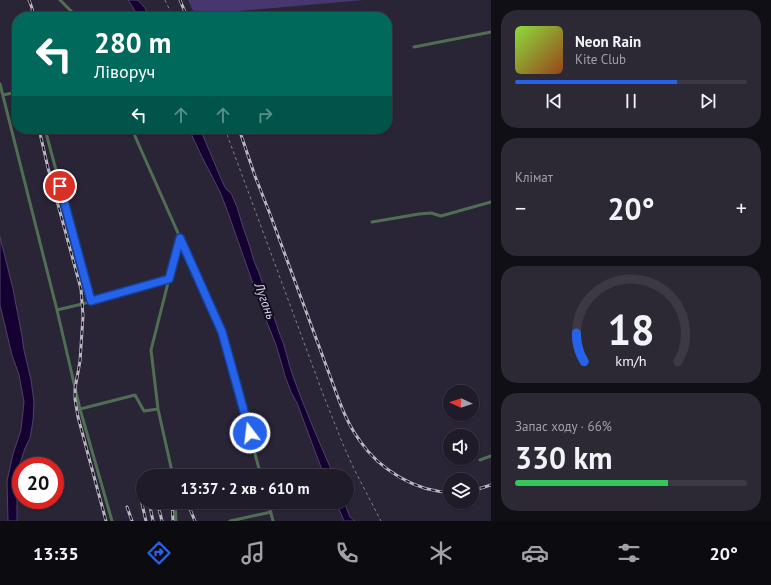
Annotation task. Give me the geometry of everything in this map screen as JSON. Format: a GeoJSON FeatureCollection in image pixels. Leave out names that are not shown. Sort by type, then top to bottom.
{"type":"FeatureCollection","features":[{"type":"Feature","properties":{"kind":"lane"},"geometry":{"type":"LineString","coordinates":[[60,0],[72,12]]}},
{"type":"Feature","properties":{"kind":"lane"},"geometry":{"type":"LineString","coordinates":[[414,47],[491,32]]}},
{"type":"Feature","properties":{"kind":"lane"},"geometry":{"type":"LineString","coordinates":[[0,84],[12,131]]}},
{"type":"Feature","properties":{"kind":"lane"},"geometry":{"type":"LineString","coordinates":[[3,95],[12,93]]}},
{"type":"Feature","properties":{"kind":"lane"},"geometry":{"type":"LineString","coordinates":[[13,134],[80,409],[112,521]]}},
{"type":"Feature","properties":{"kind":"lane"},"geometry":{"type":"LineString","coordinates":[[46,134],[91,301]]}},
{"type":"Feature","properties":{"kind":"lane"},"geometry":{"type":"LineString","coordinates":[[134,134],[222,332],[259,469]]}},
{"type":"Feature","properties":{"kind":"lane"},"geometry":{"type":"LineString","coordinates":[[372,222],[418,214],[431,213],[441,216],[491,202]]}},
{"type":"Feature","properties":{"kind":"lane"},"geometry":{"type":"LineString","coordinates":[[171,469],[158,409],[151,350],[180,238]]}},
{"type":"Feature","properties":{"kind":"lane"},"geometry":{"type":"LineString","coordinates":[[57,310],[169,279]]}},
{"type":"Feature","properties":{"kind":"lane"},"geometry":{"type":"LineString","coordinates":[[80,409],[135,395],[144,411],[158,409]]}},
{"type":"Feature","properties":{"kind":"lane"},"geometry":{"type":"LineString","coordinates":[[480,460],[491,456]]}},
{"type":"Feature","properties":{"kind":"lane"},"geometry":{"type":"LineString","coordinates":[[175,509],[176,521]]}},
{"type":"Feature","properties":{"kind":"lane"},"geometry":{"type":"LineString","coordinates":[[270,509],[273,521]]}},
{"type":"Feature","properties":{"kind":"lane"},"geometry":{"type":"LineString","coordinates":[[230,521],[271,512]]}},
{"type":"Feature","properties":{"kind":"path"},"geometry":{"type":"LineString","coordinates":[[165,0],[171,12]]}},
{"type":"Feature","properties":{"kind":"path"},"geometry":{"type":"LineString","coordinates":[[227,134],[337,428],[354,469],[381,521]]}},
{"type":"Feature","properties":{"kind":"shaded area"},"geometry":{"type":"Polygon","coordinates":[[[188,0],[364,0],[229,12],[194,12],[188,0]]]}},
{"type":"Feature","properties":{"kind":"water"},"geometry":{"type":"Polygon","coordinates":[[[128,0],[138,0],[147,12],[136,12],[128,0]]]}},
{"type":"Feature","properties":{"kind":"water","name":"Лугань"},"geometry":{"type":"Polygon","coordinates":[[[191,134],[202,134],[222,181],[226,189],[231,193],[237,207],[292,373],[308,416],[331,469],[322,469],[297,403],[285,376],[276,345],[220,192],[191,134]]]}},
{"type":"Feature","properties":{"kind":"water"},"geometry":{"type":"Polygon","coordinates":[[[0,237],[13,289],[34,402],[30,438],[22,457],[12,457],[21,430],[24,402],[19,375],[12,355],[0,305],[0,237]]]}},
{"type":"Feature","properties":{"kind":"water"},"geometry":{"type":"Polygon","coordinates":[[[12,458],[12,509],[17,509],[17,521],[8,521],[7,481],[12,458]]]}},
{"type":"Feature","properties":{"kind":"water"},"geometry":{"type":"Polygon","coordinates":[[[339,509],[347,509],[350,517],[355,521],[344,521],[339,509]]]}},
{"type":"Feature","properties":{"kind":"railway"},"geometry":{"type":"LineString","coordinates":[[29,0],[32,12]]}},
{"type":"Feature","properties":{"kind":"railway"},"geometry":{"type":"LineString","coordinates":[[180,0],[185,12]]}},
{"type":"Feature","properties":{"kind":"railway"},"geometry":{"type":"LineString","coordinates":[[40,134],[81,289],[83,316],[80,361],[75,389],[75,399],[78,417],[106,521]]}},
{"type":"Feature","properties":{"kind":"railway"},"geometry":{"type":"LineString","coordinates":[[241,134],[340,403],[351,427],[377,461],[399,477],[424,488],[443,491]]}},
{"type":"Feature","properties":{"kind":"railway"},"geometry":{"type":"LineString","coordinates":[[479,489],[491,485]]}},
{"type":"Feature","properties":{"kind":"railway"},"geometry":{"type":"LineString","coordinates":[[127,507],[132,521]]}},
{"type":"Feature","properties":{"kind":"railway"},"geometry":{"type":"LineString","coordinates":[[143,509],[146,521]]}},
{"type":"Feature","properties":{"kind":"railway"},"geometry":{"type":"LineString","coordinates":[[150,509],[153,521]]}},
{"type":"Feature","properties":{"kind":"railway"},"geometry":{"type":"LineString","coordinates":[[159,509],[162,521]]}},
{"type":"Feature","properties":{"kind":"railway"},"geometry":{"type":"LineString","coordinates":[[172,509],[173,521]]}},
{"type":"Feature","properties":{"kind":"railway"},"geometry":{"type":"LineString","coordinates":[[190,509],[195,521]]}},
{"type":"Feature","properties":{"kind":"route"},"geometry":{"type":"LineString","coordinates":[[60,186],[91,301],[169,279],[180,238],[222,332],[250,433]]}}]}
